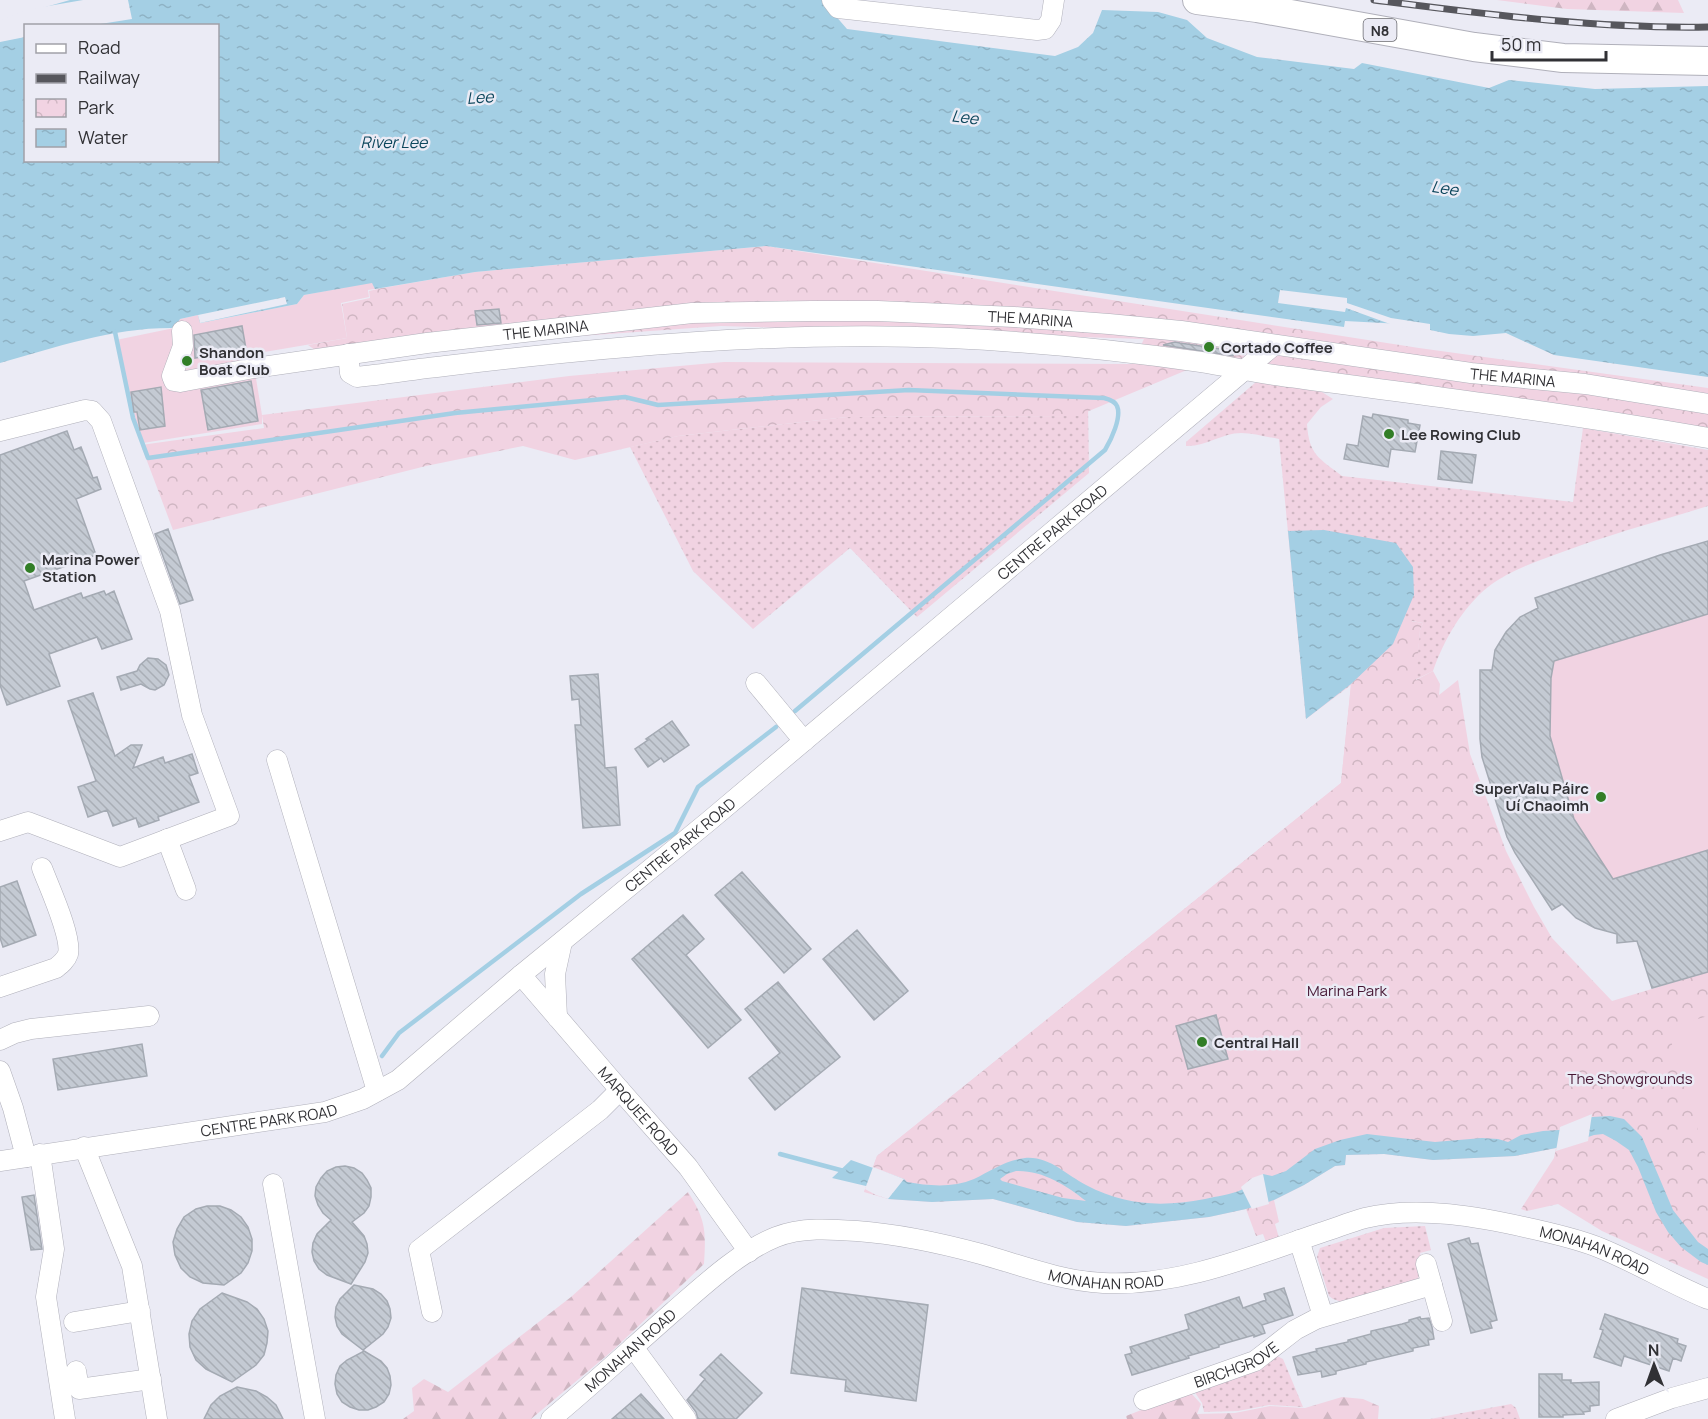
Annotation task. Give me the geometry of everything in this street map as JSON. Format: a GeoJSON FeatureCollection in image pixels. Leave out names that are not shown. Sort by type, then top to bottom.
{"type":"FeatureCollection","features":[{"type":"Feature","properties":{"kind":"highway","name":"N8"},"geometry":{"type":"LineString","coordinates":[[1197,0],[1257,8],[1474,47],[1563,58],[1708,62]]}},
{"type":"Feature","properties":{"kind":"street"},"geometry":{"type":"LineString","coordinates":[[832,0],[838,8],[1037,30],[1045,29],[1051,20],[1054,0]]}},
{"type":"Feature","properties":{"kind":"street","name":"THE MARINA"},"geometry":{"type":"LineString","coordinates":[[182,331],[183,346],[172,376],[174,381],[180,382],[254,368],[426,343],[692,313],[812,310],[889,312],[1097,323],[1181,331],[1471,373],[1585,384],[1708,404]]}},
{"type":"Feature","properties":{"kind":"street","name":"THE MARINA"},"geometry":{"type":"LineString","coordinates":[[348,354],[350,373],[357,377],[560,354],[693,342],[823,337],[948,338],[1043,344],[1245,369]]}},
{"type":"Feature","properties":{"kind":"street","name":"CENTRE PARK ROAD"},"geometry":{"type":"LineString","coordinates":[[0,1161],[325,1112],[363,1099],[398,1080],[1274,345]]}},
{"type":"Feature","properties":{"kind":"street"},"geometry":{"type":"LineString","coordinates":[[1245,369],[1279,376],[1605,420],[1708,438]]}},
{"type":"Feature","properties":{"kind":"street"},"geometry":{"type":"LineString","coordinates":[[0,431],[85,410],[92,411],[101,421],[170,611],[192,715],[229,816],[120,857],[28,822],[0,831]]}},
{"type":"Feature","properties":{"kind":"street"},"geometry":{"type":"LineString","coordinates":[[756,683],[804,741]]}},
{"type":"Feature","properties":{"kind":"street"},"geometry":{"type":"LineString","coordinates":[[277,760],[377,1091]]}},
{"type":"Feature","properties":{"kind":"street"},"geometry":{"type":"LineString","coordinates":[[167,839],[186,890]]}},
{"type":"Feature","properties":{"kind":"street"},"geometry":{"type":"LineString","coordinates":[[0,987],[56,968],[68,955],[67,937],[73,924],[42,868]]}},
{"type":"Feature","properties":{"kind":"street"},"geometry":{"type":"LineString","coordinates":[[557,1017],[555,974],[562,942]]}},
{"type":"Feature","properties":{"kind":"street","name":"MARQUEE ROAD"},"geometry":{"type":"LineString","coordinates":[[521,975],[688,1167],[749,1252]]}},
{"type":"Feature","properties":{"kind":"street"},"geometry":{"type":"LineString","coordinates":[[0,1040],[31,1029],[149,1016]]}},
{"type":"Feature","properties":{"kind":"street"},"geometry":{"type":"LineString","coordinates":[[0,1071],[33,1156],[54,1249],[46,1298],[65,1419]]}},
{"type":"Feature","properties":{"kind":"street"},"geometry":{"type":"LineString","coordinates":[[432,1311],[419,1250],[600,1110],[620,1090]]}},
{"type":"Feature","properties":{"kind":"street"},"geometry":{"type":"LineString","coordinates":[[84,1148],[129,1256],[158,1419]]}},
{"type":"Feature","properties":{"kind":"street"},"geometry":{"type":"LineString","coordinates":[[273,1184],[315,1419]]}},
{"type":"Feature","properties":{"kind":"street","name":"MONAHAN ROAD"},"geometry":{"type":"LineString","coordinates":[[551,1419],[705,1284],[749,1252],[777,1237],[806,1230],[884,1233],[930,1241],[1066,1278],[1120,1284],[1155,1282],[1205,1271],[1366,1218],[1419,1213],[1468,1216],[1546,1232],[1594,1246],[1708,1299]]}},
{"type":"Feature","properties":{"kind":"street"},"geometry":{"type":"LineString","coordinates":[[1299,1240],[1323,1316]]}},
{"type":"Feature","properties":{"kind":"street"},"geometry":{"type":"LineString","coordinates":[[1426,1264],[1442,1322]]}},
{"type":"Feature","properties":{"kind":"street","name":"BIRCHGROVE"},"geometry":{"type":"LineString","coordinates":[[1144,1400],[1255,1360],[1295,1330],[1323,1316],[1432,1285]]}},
{"type":"Feature","properties":{"kind":"street"},"geometry":{"type":"LineString","coordinates":[[74,1322],[140,1311]]}},
{"type":"Feature","properties":{"kind":"street"},"geometry":{"type":"LineString","coordinates":[[633,1347],[686,1419]]}},
{"type":"Feature","properties":{"kind":"street"},"geometry":{"type":"LineString","coordinates":[[76,1371],[79,1389],[151,1378]]}},
{"type":"Feature","properties":{"kind":"street"},"geometry":{"type":"LineString","coordinates":[[1616,1419],[1672,1398],[1708,1388]]}},
{"type":"Feature","properties":{"kind":"green space"},"geometry":{"type":"Polygon","coordinates":[[[1497,0],[1678,0],[1684,13],[1567,9],[1497,0]]]}},
{"type":"Feature","properties":{"kind":"green space"},"geometry":{"type":"Polygon","coordinates":[[[766,246],[1419,348],[1708,388],[1708,431],[1194,367],[1077,416],[847,417],[678,436],[575,460],[523,446],[426,466],[173,530],[141,445],[264,428],[262,415],[569,376],[724,362],[1132,364],[1144,339],[721,326],[566,337],[329,360],[308,345],[347,338],[342,304],[370,298],[369,291],[382,288],[475,272],[766,246]]]}},
{"type":"Feature","properties":{"kind":"green space","name":"Shandon Boat Club"},"geometry":{"type":"Polygon","coordinates":[[[373,282],[375,289],[368,290],[369,297],[341,303],[347,338],[252,354],[262,424],[143,443],[116,340],[174,328],[180,319],[198,315],[201,323],[297,304],[304,295],[373,282]]]}},
{"type":"Feature","properties":{"kind":"green space"},"geometry":{"type":"Polygon","coordinates":[[[1256,382],[1314,387],[1333,399],[1321,407],[1307,424],[1308,434],[1317,455],[1342,476],[1573,502],[1583,428],[1708,450],[1708,506],[1573,548],[1503,577],[1479,595],[1462,615],[1448,636],[1433,671],[1415,680],[1420,630],[1423,623],[1412,621],[1407,697],[1300,870],[864,1192],[877,1156],[1341,783],[1351,685],[1306,719],[1279,439],[1241,433],[1186,446],[1186,442],[1256,382]]]}},
{"type":"Feature","properties":{"kind":"green space"},"geometry":{"type":"Polygon","coordinates":[[[1088,405],[1089,473],[917,617],[850,548],[753,629],[693,571],[630,447],[678,436],[847,417],[1077,416],[1088,405]]]}},
{"type":"Feature","properties":{"kind":"green space","name":"SuperValu Páirc Uí Chaoimh"},"geometry":{"type":"Polygon","coordinates":[[[1708,541],[1708,972],[1652,988],[1639,941],[1617,943],[1617,934],[1595,928],[1576,918],[1562,904],[1552,910],[1515,853],[1507,838],[1480,739],[1480,670],[1492,670],[1501,641],[1520,617],[1708,541]]]}},
{"type":"Feature","properties":{"kind":"green space","name":"Marina Park"},"geometry":{"type":"Polygon","coordinates":[[[1403,620],[1423,623],[1420,630],[1416,680],[1433,671],[1440,684],[1439,695],[1458,680],[1470,754],[1506,851],[1552,938],[1612,1001],[1708,972],[1708,1279],[1602,1231],[1558,1204],[1527,1211],[1521,1209],[1554,1158],[1556,1148],[1515,1156],[1433,1160],[1384,1154],[1346,1155],[1345,1165],[1335,1166],[1274,1200],[1279,1222],[1275,1224],[1279,1238],[1266,1242],[1263,1234],[1256,1236],[1246,1209],[1209,1217],[1126,1226],[1077,1222],[993,1199],[932,1202],[888,1199],[864,1192],[877,1156],[1341,783],[1351,684],[1392,644],[1403,620]]]}},
{"type":"Feature","properties":{"kind":"green space"},"geometry":{"type":"Polygon","coordinates":[[[1708,1016],[1708,1163],[1667,1028],[1708,1016]]]}},
{"type":"Feature","properties":{"kind":"green space"},"geometry":{"type":"Polygon","coordinates":[[[688,1192],[704,1226],[704,1264],[611,1352],[531,1419],[403,1419],[414,1411],[412,1388],[424,1379],[448,1392],[571,1297],[688,1192]]]}},
{"type":"Feature","properties":{"kind":"green space"},"geometry":{"type":"Polygon","coordinates":[[[1425,1226],[1431,1250],[1420,1253],[1422,1267],[1416,1281],[1340,1305],[1339,1301],[1329,1296],[1317,1257],[1320,1248],[1384,1228],[1425,1226]]]}},
{"type":"Feature","properties":{"kind":"green space"},"geometry":{"type":"Polygon","coordinates":[[[1277,1356],[1283,1359],[1303,1407],[1269,1405],[1238,1411],[1204,1412],[1202,1403],[1194,1391],[1277,1356]]]}},
{"type":"Feature","properties":{"kind":"green space"},"geometry":{"type":"Polygon","coordinates":[[[1191,1393],[1201,1404],[1197,1414],[1235,1413],[1270,1406],[1305,1408],[1342,1397],[1363,1399],[1379,1406],[1378,1419],[1127,1419],[1126,1416],[1191,1393]]]}},
{"type":"Feature","properties":{"kind":"green space"},"geometry":{"type":"Polygon","coordinates":[[[1511,1404],[1516,1408],[1520,1419],[1430,1419],[1511,1404]]]}},
{"type":"Feature","properties":{"kind":"water","name":"River Lee"},"geometry":{"type":"Polygon","coordinates":[[[70,0],[833,0],[834,14],[847,29],[1055,56],[1078,47],[1093,33],[1102,10],[1158,12],[1187,20],[1207,38],[1257,57],[1354,69],[1362,63],[1489,88],[1509,80],[1595,89],[1708,86],[1708,377],[1554,355],[1506,333],[1473,336],[1449,334],[1402,324],[1345,321],[1344,327],[766,246],[475,272],[375,289],[372,283],[304,295],[297,304],[200,323],[198,315],[180,319],[175,328],[108,334],[0,363],[0,23],[21,14],[70,0]]]}},
{"type":"Feature","properties":{"kind":"water"},"geometry":{"type":"Polygon","coordinates":[[[1324,530],[1396,543],[1413,567],[1414,595],[1393,644],[1351,684],[1306,719],[1288,531],[1324,530]]]}},
{"type":"Feature","properties":{"kind":"water"},"geometry":{"type":"Polygon","coordinates":[[[1610,1116],[1624,1119],[1642,1137],[1673,1210],[1698,1242],[1708,1249],[1708,1265],[1681,1247],[1668,1232],[1656,1212],[1629,1150],[1603,1134],[1556,1148],[1515,1156],[1433,1160],[1384,1154],[1346,1155],[1345,1165],[1335,1166],[1274,1200],[1209,1217],[1126,1226],[1077,1222],[993,1199],[932,1202],[888,1199],[866,1186],[832,1178],[851,1160],[907,1182],[949,1185],[974,1179],[1011,1161],[1034,1158],[1050,1163],[1086,1185],[1115,1197],[1144,1203],[1174,1203],[1237,1192],[1263,1174],[1272,1176],[1286,1171],[1315,1149],[1367,1134],[1435,1142],[1482,1138],[1508,1142],[1521,1135],[1559,1130],[1592,1117],[1610,1116]],[[1016,1171],[1000,1179],[1063,1198],[1086,1201],[1053,1180],[1026,1171],[1016,1171]]]}},
{"type":"Feature","properties":{"kind":"pier"},"geometry":{"type":"Polygon","coordinates":[[[83,0],[128,0],[132,19],[100,24],[24,24],[24,37],[0,42],[0,20],[25,10],[83,0]]]}},
{"type":"Feature","properties":{"kind":"pier"},"geometry":{"type":"Polygon","coordinates":[[[1280,290],[1347,298],[1347,303],[1391,318],[1430,324],[1430,333],[1402,327],[1389,327],[1390,324],[1346,308],[1345,312],[1278,303],[1280,290]]]}},
{"type":"Feature","properties":{"kind":"pier"},"geometry":{"type":"Polygon","coordinates":[[[285,297],[287,304],[200,323],[198,315],[285,297]]]}},
{"type":"Feature","properties":{"kind":"pier"},"geometry":{"type":"Polygon","coordinates":[[[1592,1114],[1588,1141],[1556,1151],[1560,1127],[1592,1114]]]}},
{"type":"Feature","properties":{"kind":"pier"},"geometry":{"type":"Polygon","coordinates":[[[873,1167],[904,1179],[888,1199],[865,1189],[873,1167]]]}},
{"type":"Feature","properties":{"kind":"pier"},"geometry":{"type":"Polygon","coordinates":[[[1263,1174],[1269,1204],[1252,1209],[1241,1187],[1252,1178],[1263,1174]]]}},
{"type":"Feature","properties":{"kind":"building"},"geometry":{"type":"Polygon","coordinates":[[[499,309],[501,323],[477,325],[475,311],[499,309]]]}},
{"type":"Feature","properties":{"kind":"building"},"geometry":{"type":"Polygon","coordinates":[[[242,326],[246,349],[195,358],[194,335],[242,326]]]}},
{"type":"Feature","properties":{"kind":"building"},"geometry":{"type":"Polygon","coordinates":[[[1175,342],[1234,351],[1233,356],[1163,345],[1175,342]]]}},
{"type":"Feature","properties":{"kind":"building"},"geometry":{"type":"Polygon","coordinates":[[[251,381],[258,421],[208,430],[201,390],[251,381]]]}},
{"type":"Feature","properties":{"kind":"building"},"geometry":{"type":"Polygon","coordinates":[[[161,387],[165,426],[140,430],[131,392],[161,387]]]}},
{"type":"Feature","properties":{"kind":"building","name":"Lee Rowing Club"},"geometry":{"type":"Polygon","coordinates":[[[1373,414],[1408,420],[1408,423],[1420,425],[1415,452],[1391,449],[1388,467],[1344,459],[1347,444],[1358,446],[1363,416],[1372,418],[1373,414]]]}},
{"type":"Feature","properties":{"kind":"building","name":"Marina Power Station"},"geometry":{"type":"Polygon","coordinates":[[[67,431],[74,450],[81,447],[93,478],[97,477],[101,489],[76,499],[96,555],[24,581],[34,610],[81,593],[83,598],[104,591],[106,595],[114,591],[132,639],[102,649],[97,637],[49,654],[60,686],[7,705],[0,685],[0,455],[67,431]]]}},
{"type":"Feature","properties":{"kind":"building"},"geometry":{"type":"Polygon","coordinates":[[[1441,451],[1476,455],[1472,483],[1438,479],[1441,451]]]}},
{"type":"Feature","properties":{"kind":"building"},"geometry":{"type":"Polygon","coordinates":[[[168,529],[193,600],[180,604],[155,534],[168,529]]]}},
{"type":"Feature","properties":{"kind":"building"},"geometry":{"type":"Polygon","coordinates":[[[1708,541],[1708,614],[1554,661],[1551,678],[1550,736],[1574,819],[1613,879],[1708,850],[1708,972],[1652,988],[1637,941],[1617,943],[1617,934],[1595,928],[1576,918],[1562,904],[1552,910],[1515,853],[1507,837],[1482,757],[1480,670],[1492,670],[1495,650],[1506,632],[1520,617],[1538,608],[1535,598],[1708,541]]]}},
{"type":"Feature","properties":{"kind":"building"},"geometry":{"type":"Polygon","coordinates":[[[148,658],[158,659],[166,665],[169,675],[164,685],[155,690],[141,684],[121,690],[117,677],[137,671],[148,658]]]}},
{"type":"Feature","properties":{"kind":"building"},"geometry":{"type":"Polygon","coordinates":[[[598,674],[605,768],[616,767],[620,825],[583,828],[575,725],[581,725],[579,699],[572,700],[570,676],[598,674]]]}},
{"type":"Feature","properties":{"kind":"building"},"geometry":{"type":"Polygon","coordinates":[[[93,693],[115,756],[131,745],[142,745],[133,768],[163,757],[165,763],[192,754],[198,773],[189,776],[199,802],[158,817],[159,820],[139,827],[136,818],[113,826],[107,810],[88,817],[78,787],[96,781],[68,701],[93,693]]]}},
{"type":"Feature","properties":{"kind":"building"},"geometry":{"type":"Polygon","coordinates":[[[672,721],[689,745],[664,762],[661,758],[648,767],[635,749],[672,721]]]}},
{"type":"Feature","properties":{"kind":"building"},"geometry":{"type":"Polygon","coordinates":[[[742,872],[811,949],[784,973],[715,895],[742,872]]]}},
{"type":"Feature","properties":{"kind":"building"},"geometry":{"type":"Polygon","coordinates":[[[17,881],[36,935],[3,947],[0,938],[0,887],[17,881]]]}},
{"type":"Feature","properties":{"kind":"building"},"geometry":{"type":"Polygon","coordinates":[[[683,915],[704,939],[686,955],[741,1020],[708,1048],[632,959],[683,915]]]}},
{"type":"Feature","properties":{"kind":"building"},"geometry":{"type":"Polygon","coordinates":[[[857,930],[908,991],[874,1020],[823,959],[857,930]]]}},
{"type":"Feature","properties":{"kind":"building"},"geometry":{"type":"Polygon","coordinates":[[[778,982],[840,1057],[775,1110],[749,1078],[780,1053],[745,1009],[778,982]]]}},
{"type":"Feature","properties":{"kind":"building","name":"Central Hall"},"geometry":{"type":"Polygon","coordinates":[[[1216,1015],[1228,1059],[1188,1069],[1176,1026],[1216,1015]]]}},
{"type":"Feature","properties":{"kind":"building"},"geometry":{"type":"Polygon","coordinates":[[[142,1044],[147,1076],[58,1090],[53,1059],[142,1044]]]}},
{"type":"Feature","properties":{"kind":"building"},"geometry":{"type":"Polygon","coordinates":[[[345,1166],[362,1173],[371,1188],[369,1206],[352,1222],[364,1236],[368,1253],[351,1284],[327,1275],[319,1269],[312,1252],[317,1234],[331,1220],[318,1205],[315,1196],[316,1187],[327,1171],[345,1166]]]}},
{"type":"Feature","properties":{"kind":"building"},"geometry":{"type":"Polygon","coordinates":[[[34,1195],[42,1249],[31,1250],[22,1197],[34,1195]]]}},
{"type":"Feature","properties":{"kind":"building"},"geometry":{"type":"Polygon","coordinates":[[[220,1206],[241,1217],[252,1239],[252,1251],[248,1263],[241,1273],[224,1285],[203,1283],[190,1277],[181,1268],[175,1255],[173,1242],[184,1217],[196,1209],[220,1206]]]}},
{"type":"Feature","properties":{"kind":"building"},"geometry":{"type":"Polygon","coordinates":[[[1469,1238],[1471,1244],[1478,1243],[1497,1320],[1490,1322],[1492,1328],[1471,1333],[1448,1244],[1469,1238]]]}},
{"type":"Feature","properties":{"kind":"building"},"geometry":{"type":"Polygon","coordinates":[[[354,1285],[373,1289],[381,1294],[390,1309],[391,1318],[388,1327],[363,1350],[342,1334],[335,1317],[340,1299],[354,1285]]]}},
{"type":"Feature","properties":{"kind":"building"},"geometry":{"type":"Polygon","coordinates":[[[802,1288],[928,1305],[916,1401],[845,1391],[846,1380],[791,1373],[802,1288]]]}},
{"type":"Feature","properties":{"kind":"building"},"geometry":{"type":"Polygon","coordinates":[[[1284,1288],[1293,1315],[1262,1325],[1265,1333],[1219,1345],[1219,1347],[1188,1356],[1189,1358],[1132,1375],[1125,1355],[1132,1353],[1130,1347],[1189,1329],[1185,1315],[1239,1297],[1243,1308],[1266,1300],[1264,1294],[1284,1288]]]}},
{"type":"Feature","properties":{"kind":"building"},"geometry":{"type":"Polygon","coordinates":[[[222,1293],[247,1302],[257,1309],[268,1331],[264,1355],[256,1365],[232,1382],[206,1369],[196,1360],[190,1347],[189,1334],[192,1321],[200,1309],[222,1293]]]}},
{"type":"Feature","properties":{"kind":"building"},"geometry":{"type":"Polygon","coordinates":[[[1605,1314],[1678,1339],[1677,1343],[1686,1346],[1681,1361],[1673,1358],[1669,1371],[1624,1356],[1621,1366],[1594,1357],[1603,1330],[1600,1329],[1605,1314]]]}},
{"type":"Feature","properties":{"kind":"building"},"geometry":{"type":"Polygon","coordinates":[[[1420,1317],[1421,1319],[1429,1318],[1432,1327],[1434,1339],[1428,1340],[1429,1345],[1336,1371],[1336,1374],[1322,1377],[1321,1371],[1298,1375],[1293,1357],[1348,1342],[1348,1340],[1371,1334],[1371,1331],[1420,1317]]]}},
{"type":"Feature","properties":{"kind":"building"},"geometry":{"type":"Polygon","coordinates":[[[364,1351],[381,1361],[387,1368],[391,1385],[384,1402],[368,1410],[359,1410],[342,1402],[335,1384],[340,1366],[364,1351]]]}},
{"type":"Feature","properties":{"kind":"building"},"geometry":{"type":"Polygon","coordinates":[[[721,1354],[762,1393],[736,1419],[698,1419],[687,1400],[705,1379],[700,1375],[721,1354]]]}},
{"type":"Feature","properties":{"kind":"building"},"geometry":{"type":"Polygon","coordinates":[[[1539,1374],[1562,1374],[1562,1380],[1571,1380],[1571,1383],[1599,1382],[1599,1405],[1590,1406],[1590,1411],[1583,1412],[1584,1414],[1539,1417],[1539,1374]]]}},
{"type":"Feature","properties":{"kind":"building"},"geometry":{"type":"Polygon","coordinates":[[[237,1387],[256,1391],[267,1397],[276,1405],[283,1419],[204,1419],[211,1405],[220,1396],[237,1387]]]}},
{"type":"Feature","properties":{"kind":"building"},"geometry":{"type":"Polygon","coordinates":[[[641,1394],[664,1419],[612,1419],[641,1394]]]}},
{"type":"Feature","properties":{"kind":"waterway"},"geometry":{"type":"LineString","coordinates":[[115,332],[133,418],[148,458],[455,413],[625,397],[658,405],[909,390],[1104,398],[1115,403],[1118,411],[1117,422],[1105,450],[795,711]]}},
{"type":"Feature","properties":{"kind":"waterway"},"geometry":{"type":"LineString","coordinates":[[382,1056],[399,1033],[581,894],[675,833],[698,787],[776,727]]}},
{"type":"Feature","properties":{"kind":"waterway"},"geometry":{"type":"LineString","coordinates":[[780,1154],[844,1171]]}},
{"type":"Feature","properties":{"kind":"railway"},"geometry":{"type":"LineString","coordinates":[[1374,0],[1582,23],[1708,27]]}},
{"type":"Feature","properties":{"kind":"place","name":"Cortado Coffee"},"geometry":{"type":"Point","coordinates":[1209,347]}},
{"type":"Feature","properties":{"kind":"place","name":"Shandon Boat Club"},"geometry":{"type":"Point","coordinates":[187,361]}},
{"type":"Feature","properties":{"kind":"place","name":"Lee Rowing Club"},"geometry":{"type":"Point","coordinates":[1389,434]}},
{"type":"Feature","properties":{"kind":"place","name":"Marina Power Station"},"geometry":{"type":"Point","coordinates":[30,568]}},
{"type":"Feature","properties":{"kind":"place","name":"SuperValu Páirc Uí Chaoimh"},"geometry":{"type":"Point","coordinates":[1601,797]}},
{"type":"Feature","properties":{"kind":"place","name":"Central Hall"},"geometry":{"type":"Point","coordinates":[1202,1042]}},
{"type":"Feature","properties":{"kind":"water label","name":"Lee"},"geometry":{"type":"Point","coordinates":[480,97]}},
{"type":"Feature","properties":{"kind":"water label","name":"Lee"},"geometry":{"type":"Point","coordinates":[965,117]}},
{"type":"Feature","properties":{"kind":"water label","name":"Lee"},"geometry":{"type":"Point","coordinates":[1445,188]}},
{"type":"Feature","properties":{"kind":"park label","name":"The Showgrounds"},"geometry":{"type":"Point","coordinates":[1630,1078]}}]}
